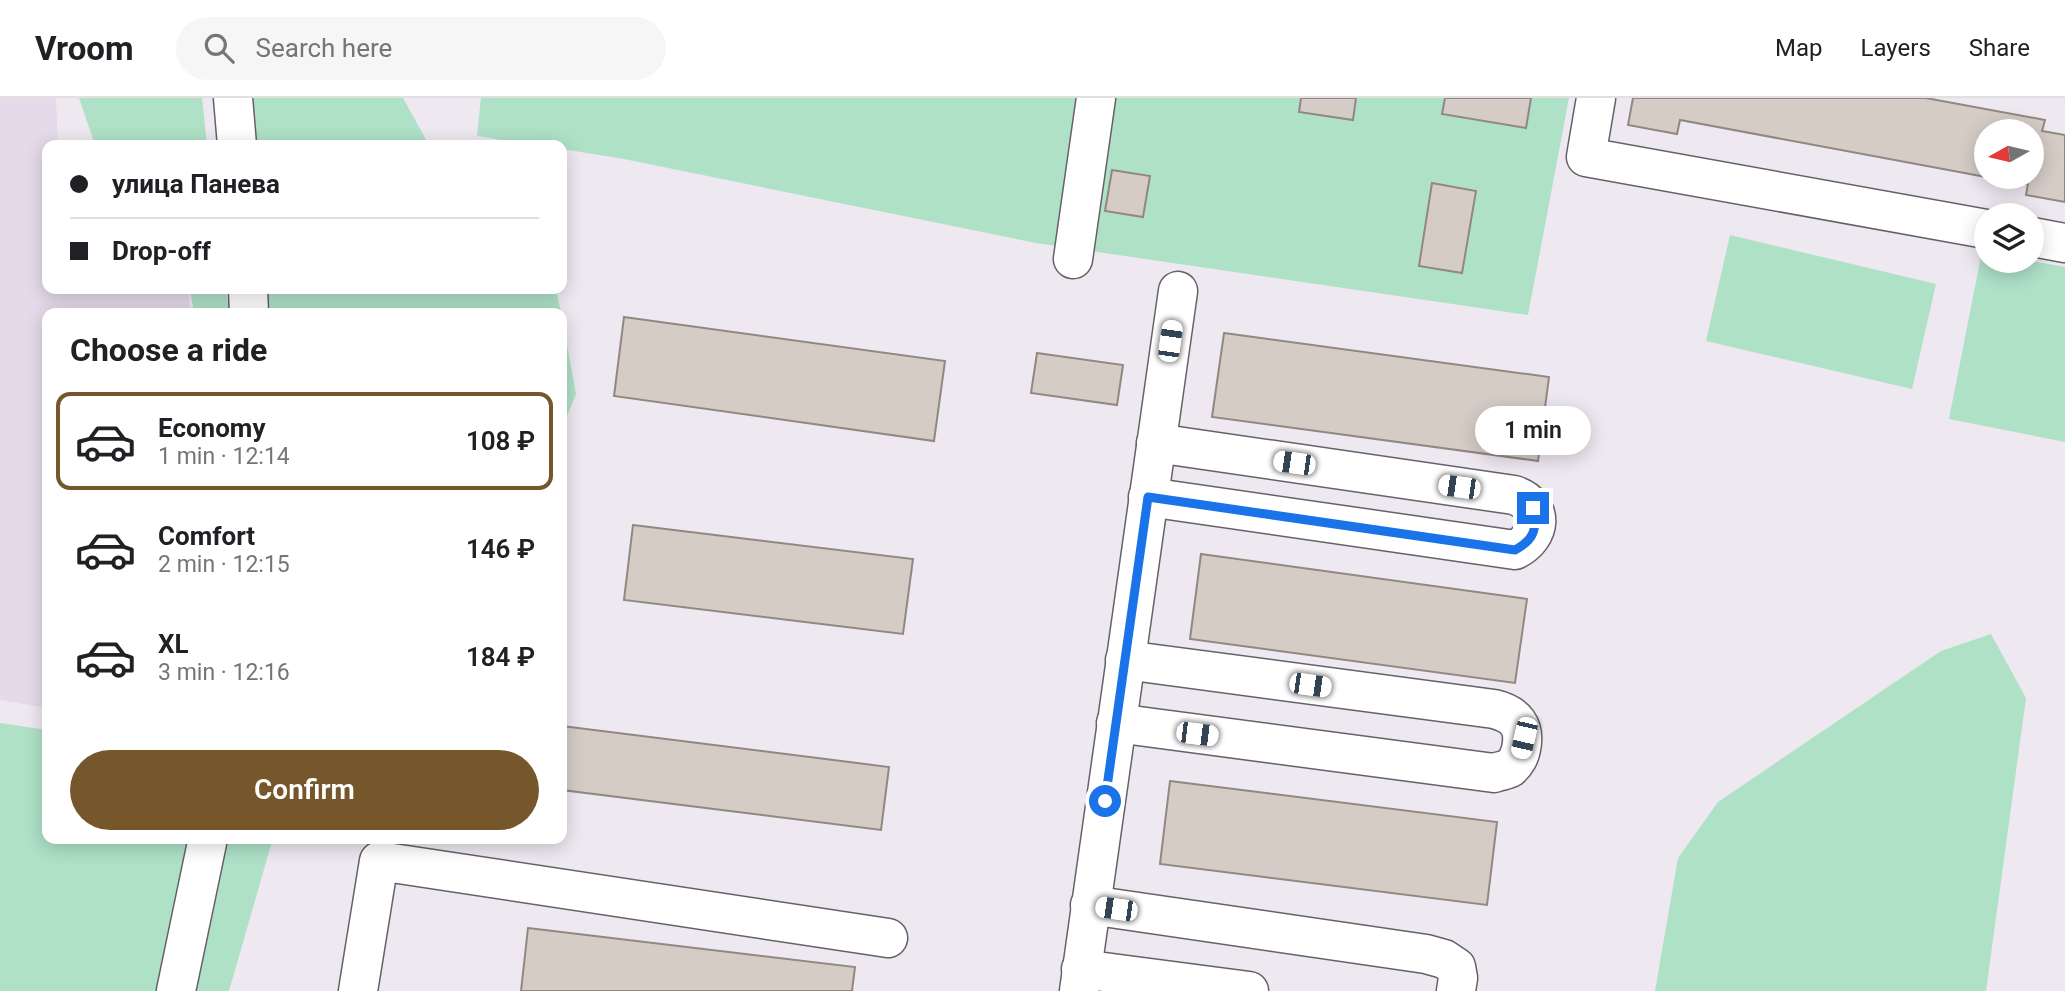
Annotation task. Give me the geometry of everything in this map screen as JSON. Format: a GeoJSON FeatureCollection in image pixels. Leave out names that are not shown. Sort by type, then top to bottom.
{"type":"FeatureCollection","features":[{"type":"Feature","properties":{"kind":"street"},"geometry":{"type":"LineString","coordinates":[[233,98],[237,140]]}},
{"type":"Feature","properties":{"kind":"street"},"geometry":{"type":"LineString","coordinates":[[1073,259],[1096,98]]}},
{"type":"Feature","properties":{"kind":"street"},"geometry":{"type":"LineString","coordinates":[[1596,98],[1586,157],[1974,227]]}},
{"type":"Feature","properties":{"kind":"street"},"geometry":{"type":"LineString","coordinates":[[2044,239],[2065,243]]}},
{"type":"Feature","properties":{"kind":"street"},"geometry":{"type":"LineString","coordinates":[[1178,291],[1080,980],[1249,991]]}},
{"type":"Feature","properties":{"kind":"street"},"geometry":{"type":"LineString","coordinates":[[1148,497],[1515,550],[1526,544],[1533,535],[1536,521],[1533,508],[1526,499],[1514,495],[1156,443]]}},
{"type":"Feature","properties":{"kind":"street"},"geometry":{"type":"LineString","coordinates":[[1116,723],[1494,772],[1510,768],[1520,757],[1524,738],[1520,723],[1508,713],[1494,709],[1125,660]]}},
{"type":"Feature","properties":{"kind":"street"},"geometry":{"type":"LineString","coordinates":[[176,991],[207,844]]}},
{"type":"Feature","properties":{"kind":"street"},"geometry":{"type":"LineString","coordinates":[[358,991],[379,861],[888,938]]}},
{"type":"Feature","properties":{"kind":"street"},"geometry":{"type":"LineString","coordinates":[[1090,905],[1435,956],[1455,967],[1457,991]]}},
{"type":"Feature","properties":{"kind":"shaded area"},"geometry":{"type":"Polygon","coordinates":[[[0,98],[56,98],[58,140],[42,140],[42,294],[188,294],[190,308],[42,308],[42,707],[0,700],[0,98]]]}},
{"type":"Feature","properties":{"kind":"green space"},"geometry":{"type":"Polygon","coordinates":[[[79,98],[202,98],[206,140],[93,140],[79,98]]]}},
{"type":"Feature","properties":{"kind":"green space"},"geometry":{"type":"Polygon","coordinates":[[[250,98],[403,98],[426,140],[254,140],[250,98]]]}},
{"type":"Feature","properties":{"kind":"green space"},"geometry":{"type":"Polygon","coordinates":[[[481,98],[1569,98],[1528,315],[1036,243],[567,150],[567,140],[502,140],[477,136],[481,98]]]}},
{"type":"Feature","properties":{"kind":"green space"},"geometry":{"type":"Polygon","coordinates":[[[1730,235],[1936,284],[1912,389],[1706,341],[1730,235]]]}},
{"type":"Feature","properties":{"kind":"green space"},"geometry":{"type":"Polygon","coordinates":[[[2044,263],[2065,267],[2065,442],[1949,419],[1978,273],[2044,273],[2044,263]]]}},
{"type":"Feature","properties":{"kind":"green space"},"geometry":{"type":"Polygon","coordinates":[[[191,294],[226,294],[229,308],[193,308],[191,294]]]}},
{"type":"Feature","properties":{"kind":"green space"},"geometry":{"type":"Polygon","coordinates":[[[262,294],[557,294],[560,308],[258,308],[262,294]]]}},
{"type":"Feature","properties":{"kind":"green space"},"geometry":{"type":"Polygon","coordinates":[[[567,345],[576,394],[567,416],[567,345]]]}},
{"type":"Feature","properties":{"kind":"green space"},"geometry":{"type":"Polygon","coordinates":[[[1991,634],[2026,698],[1986,991],[1655,991],[1678,858],[1718,802],[1941,651],[1991,634]]]}},
{"type":"Feature","properties":{"kind":"green space"},"geometry":{"type":"Polygon","coordinates":[[[0,723],[42,729],[42,844],[271,844],[229,991],[0,991],[0,723]]]}},
{"type":"Feature","properties":{"kind":"building"},"geometry":{"type":"Polygon","coordinates":[[[1301,98],[1356,98],[1353,120],[1299,112],[1301,98]]]}},
{"type":"Feature","properties":{"kind":"building"},"geometry":{"type":"Polygon","coordinates":[[[1445,98],[1531,98],[1526,128],[1442,114],[1445,98]]]}},
{"type":"Feature","properties":{"kind":"building"},"geometry":{"type":"Polygon","coordinates":[[[1633,98],[1926,98],[2040,119],[1974,119],[1974,175],[1680,120],[1677,134],[1628,125],[1633,98]]]}},
{"type":"Feature","properties":{"kind":"building"},"geometry":{"type":"Polygon","coordinates":[[[2044,131],[2065,135],[2065,202],[2026,195],[2027,189],[2044,189],[2044,131]]]}},
{"type":"Feature","properties":{"kind":"building"},"geometry":{"type":"Polygon","coordinates":[[[1112,170],[1150,176],[1143,217],[1105,211],[1112,170]]]}},
{"type":"Feature","properties":{"kind":"building"},"geometry":{"type":"Polygon","coordinates":[[[1432,183],[1476,191],[1462,273],[1419,266],[1432,183]]]}},
{"type":"Feature","properties":{"kind":"building"},"geometry":{"type":"Polygon","coordinates":[[[624,317],[945,361],[934,441],[614,396],[624,317]]]}},
{"type":"Feature","properties":{"kind":"building"},"geometry":{"type":"Polygon","coordinates":[[[1224,333],[1549,377],[1538,461],[1212,417],[1224,333]]]}},
{"type":"Feature","properties":{"kind":"building"},"geometry":{"type":"Polygon","coordinates":[[[1037,353],[1123,365],[1117,405],[1031,393],[1037,353]]]}},
{"type":"Feature","properties":{"kind":"building"},"geometry":{"type":"Polygon","coordinates":[[[633,525],[913,559],[903,634],[624,600],[633,525]]]}},
{"type":"Feature","properties":{"kind":"building"},"geometry":{"type":"Polygon","coordinates":[[[1201,554],[1527,599],[1515,683],[1190,639],[1201,554]]]}},
{"type":"Feature","properties":{"kind":"building"},"geometry":{"type":"Polygon","coordinates":[[[567,727],[889,767],[881,830],[567,791],[567,727]]]}},
{"type":"Feature","properties":{"kind":"building"},"geometry":{"type":"Polygon","coordinates":[[[1170,781],[1497,822],[1487,905],[1160,864],[1170,781]]]}},
{"type":"Feature","properties":{"kind":"building"},"geometry":{"type":"Polygon","coordinates":[[[528,928],[855,967],[852,991],[521,991],[528,928]]]}},
{"type":"Feature","properties":{"kind":"route"},"geometry":{"type":"LineString","coordinates":[[1105,801],[1148,497],[1515,550],[1526,544],[1533,535],[1536,521],[1533,508]]}}]}
